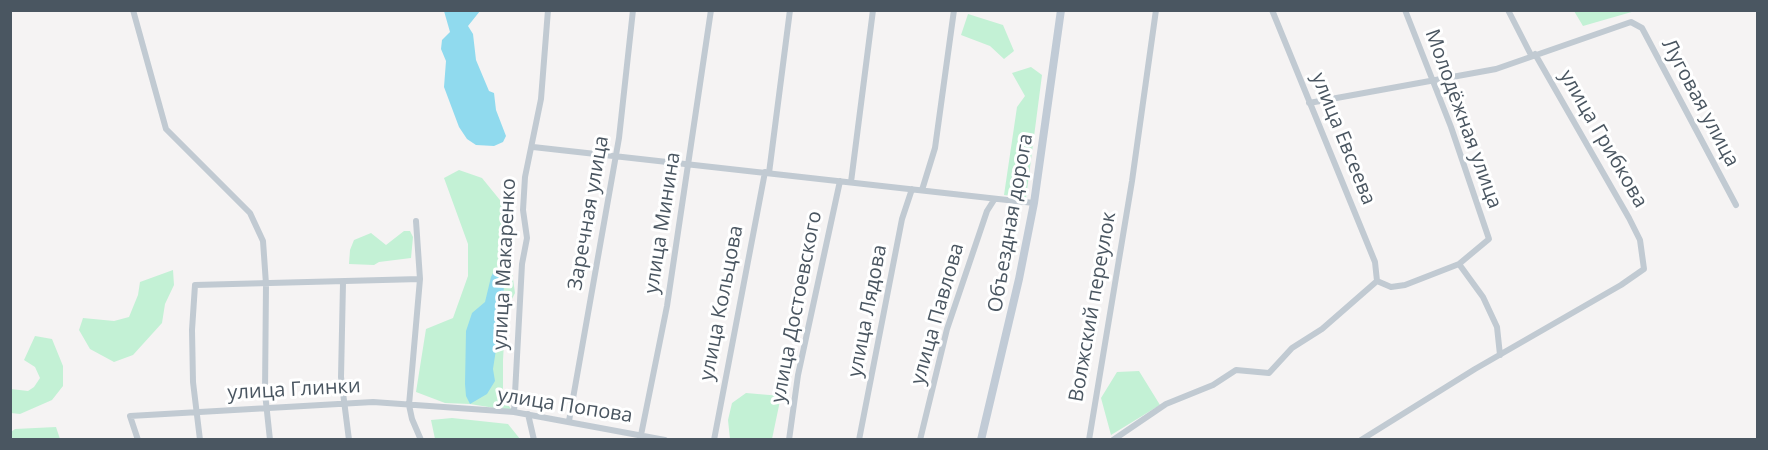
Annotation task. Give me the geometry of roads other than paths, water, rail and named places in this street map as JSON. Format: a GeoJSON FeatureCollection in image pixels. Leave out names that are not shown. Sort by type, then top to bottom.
{"type":"FeatureCollection","features":[{"type":"Feature","properties":{"kind":"main road","name":"Объездная дорога"},"geometry":{"type":"LineString","coordinates":[[981,440],[1013,311],[1034,203],[1061,10]]}},
{"type":"Feature","properties":{"kind":"street"},"geometry":{"type":"LineString","coordinates":[[133,10],[166,129],[250,213],[263,242],[266,284],[266,407],[270,440]]}},
{"type":"Feature","properties":{"kind":"street","name":"улица Макаренко"},"geometry":{"type":"LineString","coordinates":[[514,412],[522,264],[527,238],[523,210],[525,177],[533,147],[541,99],[548,10]]}},
{"type":"Feature","properties":{"kind":"street","name":"Заречная улица"},"geometry":{"type":"LineString","coordinates":[[570,421],[615,155],[620,138],[633,10]]}},
{"type":"Feature","properties":{"kind":"street","name":"улица Минина"},"geometry":{"type":"LineString","coordinates":[[641,437],[667,306],[711,10]]}},
{"type":"Feature","properties":{"kind":"street","name":"улица Кольцова"},"geometry":{"type":"LineString","coordinates":[[714,440],[767,172],[790,10]]}},
{"type":"Feature","properties":{"kind":"street"},"geometry":{"type":"LineString","coordinates":[[851,182],[873,10]]}},
{"type":"Feature","properties":{"kind":"street"},"geometry":{"type":"LineString","coordinates":[[922,190],[935,148],[954,10]]}},
{"type":"Feature","properties":{"kind":"street","name":"Волжский переулок"},"geometry":{"type":"LineString","coordinates":[[1089,440],[1132,181],[1156,10]]}},
{"type":"Feature","properties":{"kind":"street","name":"улица Евсеева"},"geometry":{"type":"LineString","coordinates":[[1272,10],[1375,262],[1377,282]]}},
{"type":"Feature","properties":{"kind":"street","name":"Молодёжная улица"},"geometry":{"type":"LineString","coordinates":[[1405,10],[1451,127],[1489,239],[1459,264]]}},
{"type":"Feature","properties":{"kind":"street","name":"улица Грибкова"},"geometry":{"type":"LineString","coordinates":[[1500,355],[1640,274],[1644,260],[1640,240],[1508,10]]}},
{"type":"Feature","properties":{"kind":"street","name":"Луговая улица"},"geometry":{"type":"LineString","coordinates":[[1533,55],[1631,22],[1642,28],[1736,205]]}},
{"type":"Feature","properties":{"kind":"street"},"geometry":{"type":"LineString","coordinates":[[1309,103],[1496,69],[1533,55]]}},
{"type":"Feature","properties":{"kind":"street"},"geometry":{"type":"LineString","coordinates":[[533,147],[1034,203]]}},
{"type":"Feature","properties":{"kind":"street","name":"улица Достоевского"},"geometry":{"type":"LineString","coordinates":[[789,440],[798,375],[840,181]]}},
{"type":"Feature","properties":{"kind":"street","name":"улица Лядова"},"geometry":{"type":"LineString","coordinates":[[859,440],[902,219],[912,189]]}},
{"type":"Feature","properties":{"kind":"street","name":"улица Павлова"},"geometry":{"type":"LineString","coordinates":[[920,440],[947,329],[987,211],[994,200]]}},
{"type":"Feature","properties":{"kind":"street"},"geometry":{"type":"LineString","coordinates":[[416,221],[420,279],[410,405],[412,419],[421,440]]}},
{"type":"Feature","properties":{"kind":"street"},"geometry":{"type":"LineString","coordinates":[[1113,440],[1166,404],[1213,386],[1236,370],[1269,373],[1292,348],[1322,329],[1377,282],[1397,287],[1459,264],[1483,297],[1497,327],[1500,355],[1361,440]]}},
{"type":"Feature","properties":{"kind":"street"},"geometry":{"type":"LineString","coordinates":[[200,440],[196,412],[192,330],[195,285],[343,283],[420,279]]}},
{"type":"Feature","properties":{"kind":"street"},"geometry":{"type":"LineString","coordinates":[[343,283],[343,403],[349,440]]}},
{"type":"Feature","properties":{"kind":"street","name":"улица Глинки"},"geometry":{"type":"LineString","coordinates":[[138,440],[130,416],[343,403],[460,408]]}},
{"type":"Feature","properties":{"kind":"street","name":"улица Попова"},"geometry":{"type":"LineString","coordinates":[[460,408],[528,414],[665,440]]}},
{"type":"Feature","properties":{"kind":"street"},"geometry":{"type":"LineString","coordinates":[[528,414],[534,440]]}},
{"type":"Feature","properties":{"kind":"water"},"geometry":{"type":"Polygon","coordinates":[[[444,11],[480,11],[468,26],[473,34],[476,60],[489,91],[494,93],[496,110],[506,136],[503,142],[494,146],[476,145],[467,139],[459,127],[444,87],[446,61],[441,49],[442,40],[450,32],[444,11]]]}},
{"type":"Feature","properties":{"kind":"water"},"geometry":{"type":"Polygon","coordinates":[[[505,264],[503,304],[493,369],[495,381],[487,394],[470,404],[466,396],[465,384],[466,331],[472,313],[485,302],[495,269],[505,264]]]}}]}
